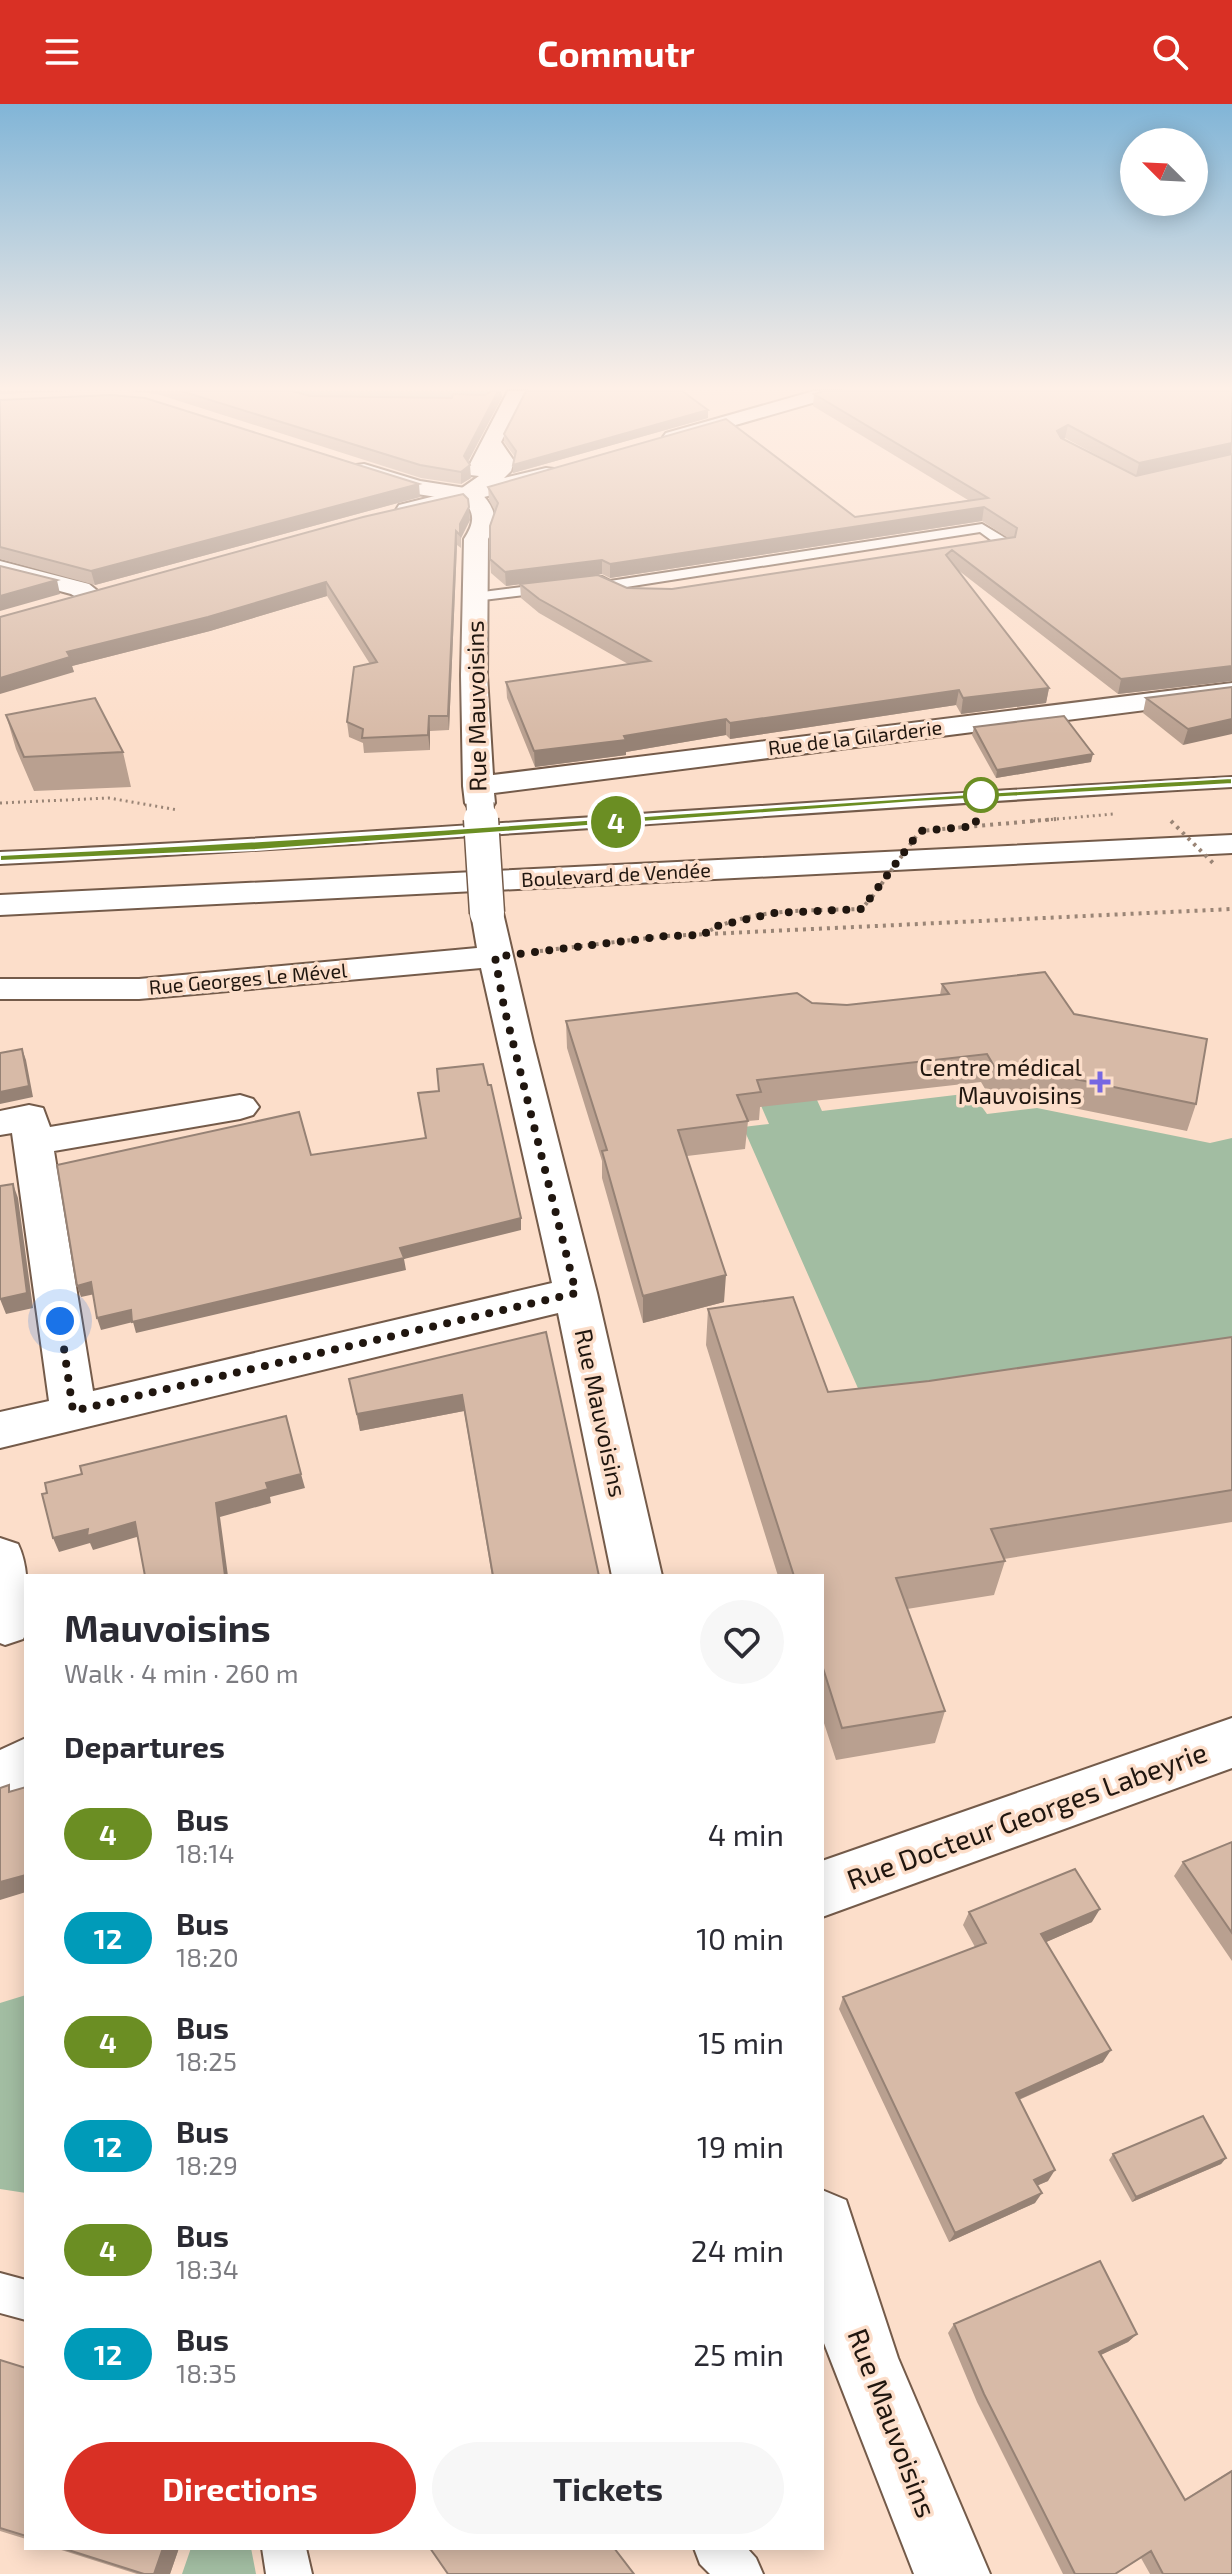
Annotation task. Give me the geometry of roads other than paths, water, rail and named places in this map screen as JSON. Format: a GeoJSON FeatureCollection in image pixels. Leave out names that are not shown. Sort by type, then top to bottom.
{"type":"FeatureCollection","features":[{"type":"Feature","properties":{"kind":"street"},"geometry":{"type":"LineString","coordinates":[[388,520],[433,506]]}},
{"type":"Feature","properties":{"kind":"street"},"geometry":{"type":"LineString","coordinates":[[457,506],[450,512],[462,527]]}},
{"type":"Feature","properties":{"kind":"street","name":"Rue Mauvoisins"},"geometry":{"type":"LineString","coordinates":[[482,506],[486,524],[462,527],[475,597],[479,794],[487,913],[504,1007],[576,1293],[636,1574]]}},
{"type":"Feature","properties":{"kind":"street"},"geometry":{"type":"LineString","coordinates":[[0,568],[80,589],[101,601],[46,609]]}},
{"type":"Feature","properties":{"kind":"street","name":"Rue de la Gilarderie"},"geometry":{"type":"LineString","coordinates":[[479,794],[1232,691]]}},
{"type":"Feature","properties":{"kind":"street","name":"Boulevard de Vendée"},"geometry":{"type":"LineString","coordinates":[[0,905],[1224,855]]}},
{"type":"Feature","properties":{"kind":"street","name":"Rue Georges Le Mével"},"geometry":{"type":"LineString","coordinates":[[0,989],[139,989],[495,957]]}},
{"type":"Feature","properties":{"kind":"street"},"geometry":{"type":"LineString","coordinates":[[73,1411],[17,1133],[240,1107]]}},
{"type":"Feature","properties":{"kind":"street"},"geometry":{"type":"LineString","coordinates":[[0,1430],[576,1293]]}},
{"type":"Feature","properties":{"kind":"street"},"geometry":{"type":"LineString","coordinates":[[0,1559],[10,1625]]}},
{"type":"Feature","properties":{"kind":"street","name":"Rue Docteur Georges Labeyrie"},"geometry":{"type":"LineString","coordinates":[[824,1888],[1232,1743]]}},
{"type":"Feature","properties":{"kind":"street"},"geometry":{"type":"LineString","coordinates":[[0,1777],[14,1773],[24,1765]]}},
{"type":"Feature","properties":{"kind":"street","name":"Rue Mauvoisins"},"geometry":{"type":"LineString","coordinates":[[824,2231],[864,2361],[952,2574]]}},
{"type":"Feature","properties":{"kind":"lane"},"geometry":{"type":"LineString","coordinates":[[607,586],[982,528],[1007,545],[961,552]]}},
{"type":"Feature","properties":{"kind":"lane"},"geometry":{"type":"LineString","coordinates":[[475,597],[602,581],[616,592],[637,596]]}},
{"type":"Feature","properties":{"kind":"lane"},"geometry":{"type":"LineString","coordinates":[[0,858],[256,846],[915,799],[1232,782]]}},
{"type":"Feature","properties":{"kind":"lane"},"geometry":{"type":"LineString","coordinates":[[0,2293],[24,2299]]}},
{"type":"Feature","properties":{"kind":"lane"},"geometry":{"type":"LineString","coordinates":[[284,2550],[289,2574]]}},
{"type":"Feature","properties":{"kind":"lane"},"geometry":{"type":"LineString","coordinates":[[718,2550],[740,2574]]}},
{"type":"Feature","properties":{"kind":"place","name":"Centre médical Mauvoisins"},"geometry":{"type":"Point","coordinates":[1100,1082]}}]}
